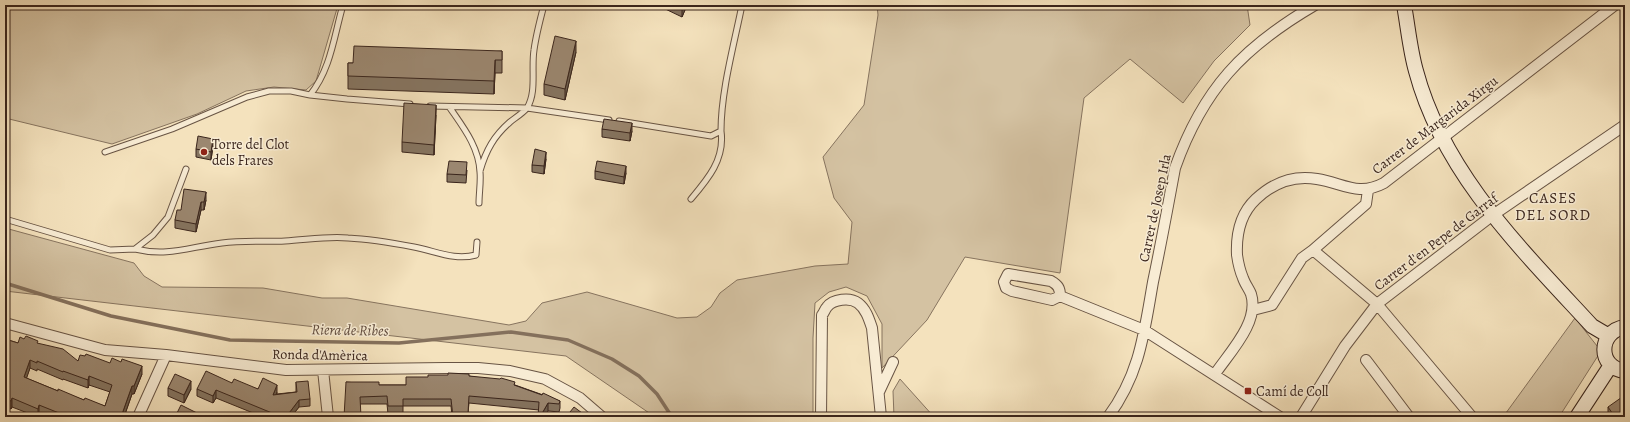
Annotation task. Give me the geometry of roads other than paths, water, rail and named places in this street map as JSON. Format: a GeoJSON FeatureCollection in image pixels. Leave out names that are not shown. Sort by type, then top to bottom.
{"type":"FeatureCollection","features":[{"type":"Feature","properties":{"kind":"street","name":"Carrer de Josep Irla"},"geometry":{"type":"LineString","coordinates":[[1108,417],[1118,404],[1131,380],[1141,349],[1175,168],[1185,140],[1197,116],[1218,84],[1240,59],[1286,22],[1315,5]]}},
{"type":"Feature","properties":{"kind":"street"},"geometry":{"type":"LineString","coordinates":[[1404,5],[1416,71],[1428,107],[1453,160],[1493,215],[1592,326],[1609,336]]}},
{"type":"Feature","properties":{"kind":"street","name":"Carrer de Margarida Xirgu"},"geometry":{"type":"LineString","coordinates":[[1215,374],[1247,328],[1253,310],[1251,293],[1243,278],[1240,267],[1237,244],[1240,224],[1245,213],[1253,202],[1272,186],[1304,177],[1351,188],[1368,190],[1384,183],[1615,5]]}},
{"type":"Feature","properties":{"kind":"street","name":"Carrer d'en Pepe de Garraf"},"geometry":{"type":"LineString","coordinates":[[1301,417],[1345,346],[1377,304],[1493,215],[1625,125]]}},
{"type":"Feature","properties":{"kind":"street"},"geometry":{"type":"LineString","coordinates":[[1253,310],[1272,305],[1302,258],[1366,204],[1368,190]]}},
{"type":"Feature","properties":{"kind":"street"},"geometry":{"type":"LineString","coordinates":[[1313,250],[1377,304],[1472,417]]}},
{"type":"Feature","properties":{"kind":"street"},"geometry":{"type":"LineString","coordinates":[[1060,296],[1060,289],[1057,284],[1051,281],[1013,274],[1008,274],[1005,278],[1004,282],[1006,288],[1012,291],[1052,300],[1060,296],[1144,330],[1280,417]]}},
{"type":"Feature","properties":{"kind":"street"},"geometry":{"type":"LineString","coordinates":[[821,417],[822,315],[827,306],[837,301],[849,299],[858,303],[863,308],[869,318],[872,328],[881,417]]}},
{"type":"Feature","properties":{"kind":"street","name":"Ronda d'Amèrica"},"geometry":{"type":"LineString","coordinates":[[5,322],[105,350],[166,355],[286,370],[478,368],[510,371],[545,379],[580,398],[602,417]]}},
{"type":"Feature","properties":{"kind":"street"},"geometry":{"type":"LineString","coordinates":[[1625,327],[1616,330],[1609,336],[1604,348],[1607,360],[1611,365],[1616,369],[1625,371]]}},
{"type":"Feature","properties":{"kind":"street"},"geometry":{"type":"LineString","coordinates":[[138,417],[166,355]]}},
{"type":"Feature","properties":{"kind":"street"},"geometry":{"type":"LineString","coordinates":[[1366,360],[1409,417]]}},
{"type":"Feature","properties":{"kind":"street"},"geometry":{"type":"LineString","coordinates":[[878,394],[893,362]]}},
{"type":"Feature","properties":{"kind":"street"},"geometry":{"type":"LineString","coordinates":[[1577,417],[1611,365]]}},
{"type":"Feature","properties":{"kind":"street"},"geometry":{"type":"LineString","coordinates":[[323,370],[328,417]]}},
{"type":"Feature","properties":{"kind":"lane"},"geometry":{"type":"LineString","coordinates":[[310,95],[320,81],[330,56],[343,5]]}},
{"type":"Feature","properties":{"kind":"lane"},"geometry":{"type":"LineString","coordinates":[[480,171],[490,143],[500,131],[526,108],[532,95],[532,66],[534,49],[544,5]]}},
{"type":"Feature","properties":{"kind":"lane"},"geometry":{"type":"LineString","coordinates":[[691,199],[709,177],[717,164],[722,148],[721,117],[725,89],[742,5]]}},
{"type":"Feature","properties":{"kind":"lane"},"geometry":{"type":"LineString","coordinates":[[105,152],[184,124],[247,97],[269,91],[291,91],[347,100],[417,105]]}},
{"type":"Feature","properties":{"kind":"lane"},"geometry":{"type":"LineString","coordinates":[[424,106],[450,108],[526,108],[711,136],[721,131]]}},
{"type":"Feature","properties":{"kind":"lane"},"geometry":{"type":"LineString","coordinates":[[450,108],[471,140],[475,149],[480,171],[479,203]]}},
{"type":"Feature","properties":{"kind":"lane"},"geometry":{"type":"LineString","coordinates":[[135,248],[153,235],[168,217],[186,169]]}},
{"type":"Feature","properties":{"kind":"lane"},"geometry":{"type":"LineString","coordinates":[[5,219],[110,250],[135,248],[151,252],[168,252],[235,241],[285,241],[328,237],[349,238],[415,247],[459,258],[476,255],[477,242]]}},
{"type":"Feature","properties":{"kind":"waterway","name":"Riera de Ribes"},"geometry":{"type":"LineString","coordinates":[[5,283],[111,316],[230,340],[399,343],[511,332],[568,340],[612,359],[639,376],[657,394],[672,417]]}},
{"type":"Feature","properties":{"kind":"place","name":"Torre del Clot dels Frares"},"geometry":{"type":"Point","coordinates":[204,152]}},
{"type":"Feature","properties":{"kind":"place","name":"Camí de Coll"},"geometry":{"type":"Point","coordinates":[1248,391]}},
{"type":"Feature","properties":{"kind":"district","name":"CASES DEL SORD"},"geometry":{"type":"Point","coordinates":[1553,206]}}]}
